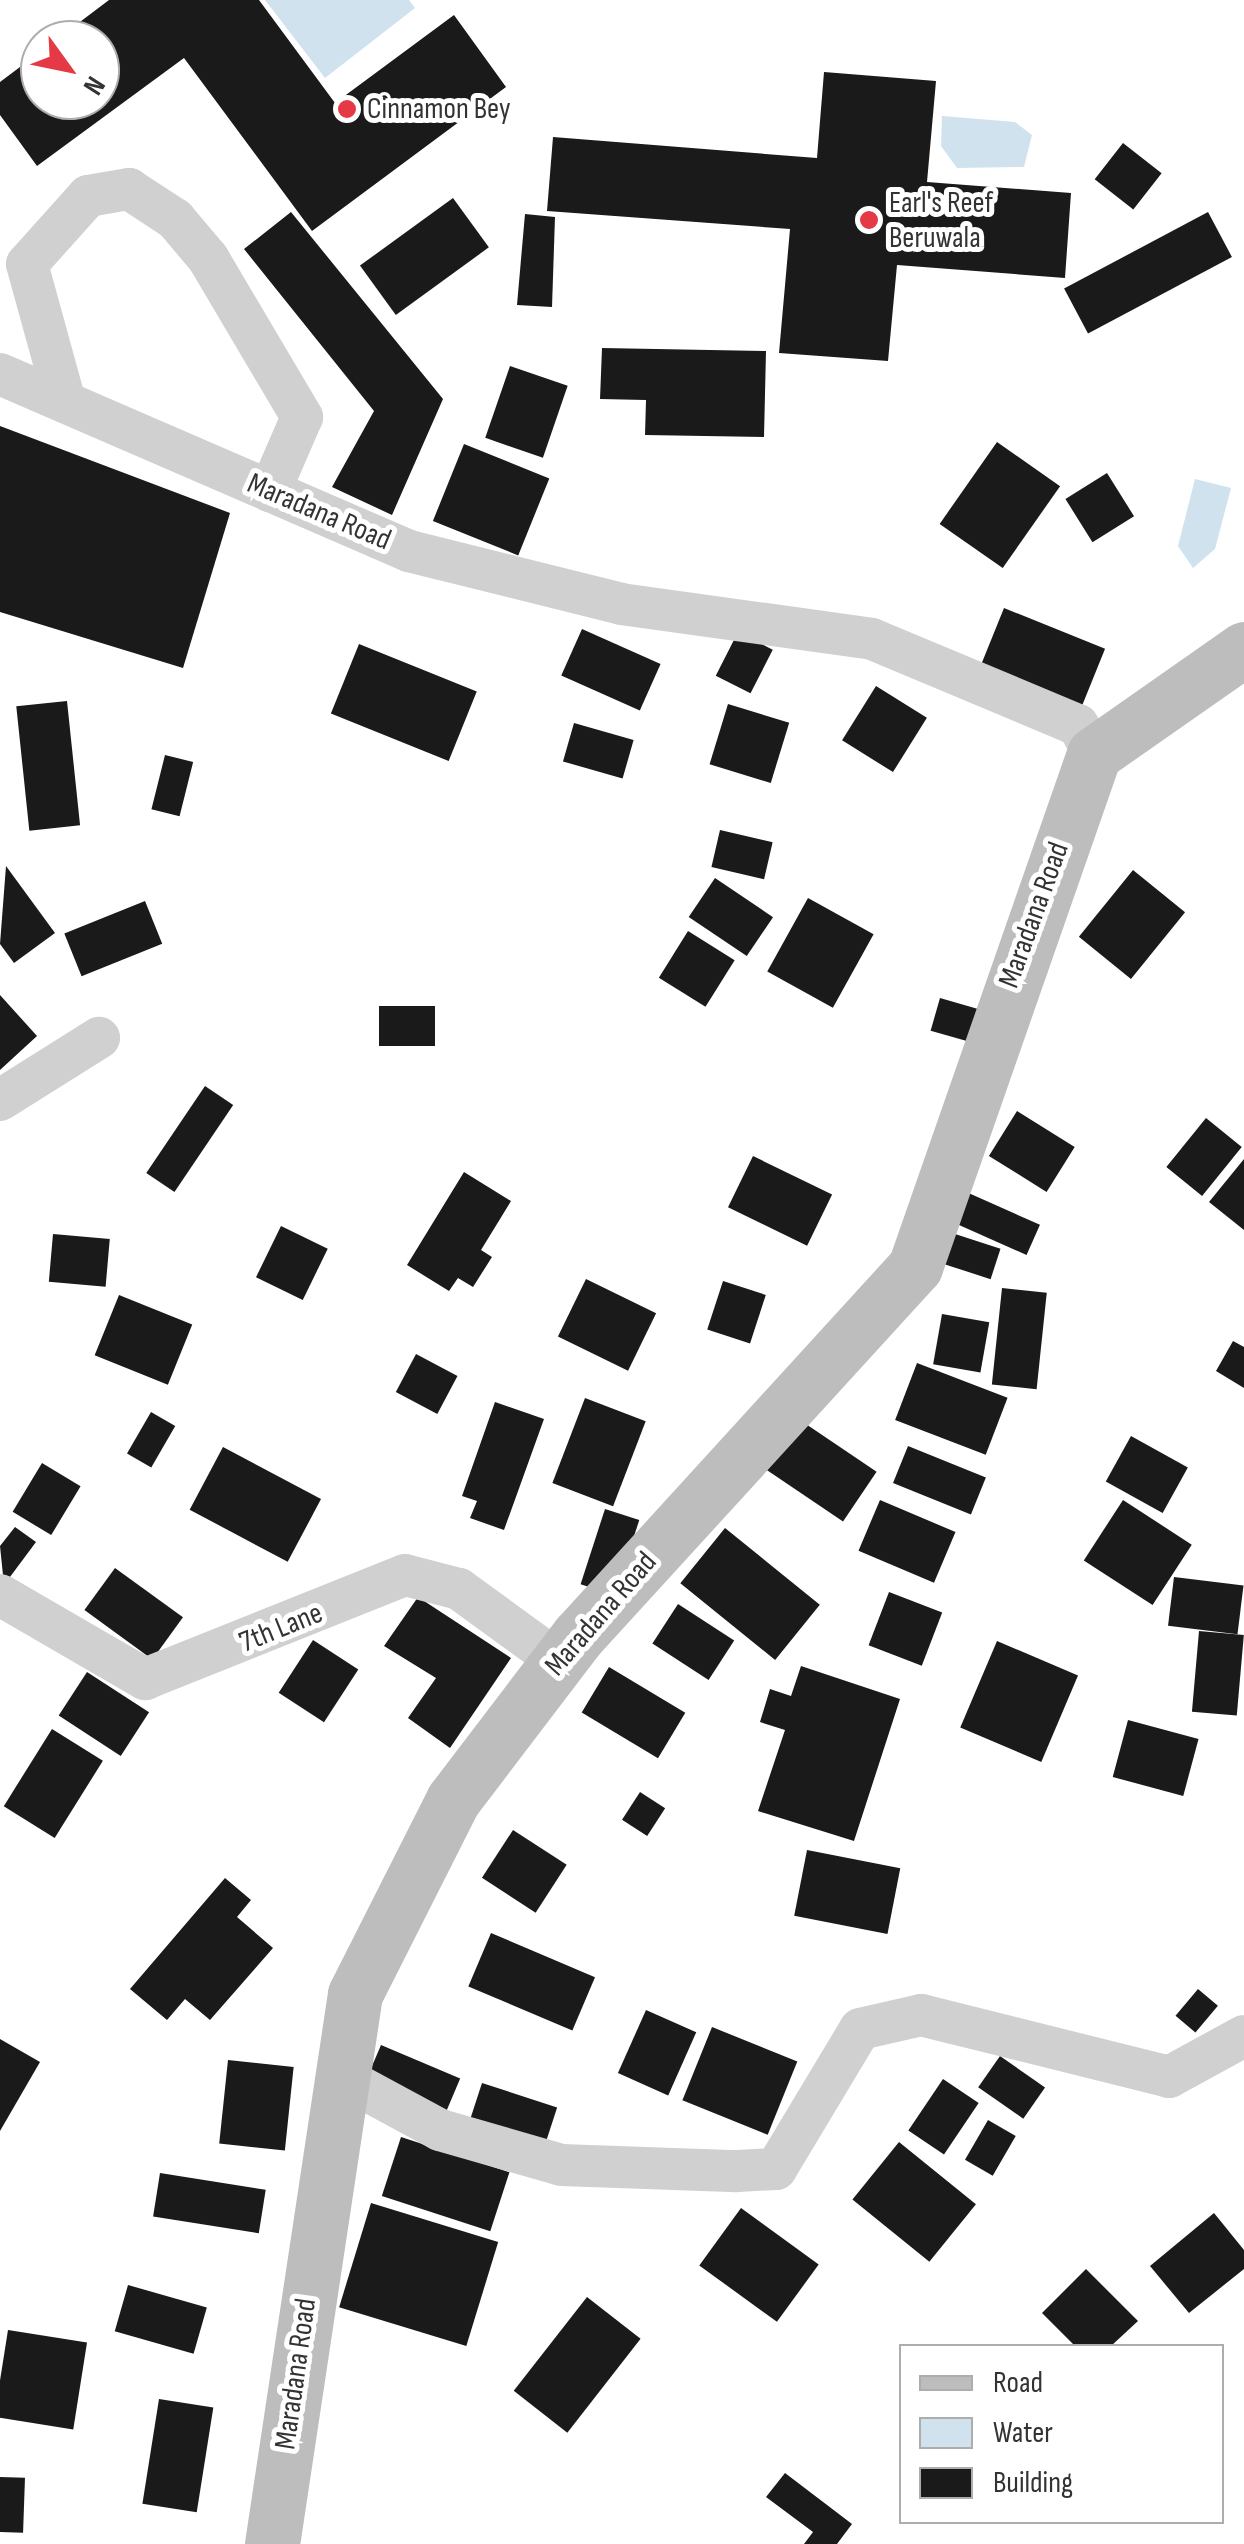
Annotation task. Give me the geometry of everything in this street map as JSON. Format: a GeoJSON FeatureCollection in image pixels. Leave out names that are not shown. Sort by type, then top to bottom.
{"type":"FeatureCollection","features":[{"type":"Feature","properties":{"kind":"street"},"geometry":{"type":"LineString","coordinates":[[64,402],[27,264],[88,196],[129,189],[175,219],[208,258],[302,418],[270,491]]}},
{"type":"Feature","properties":{"kind":"street","name":"Maradana Road"},"geometry":{"type":"LineString","coordinates":[[0,374],[409,551],[621,604],[872,639],[1078,726],[1094,754],[915,1267],[558,1661],[453,1800],[355,1994],[272,2544]]}},
{"type":"Feature","properties":{"kind":"street"},"geometry":{"type":"LineString","coordinates":[[1094,754],[1244,649]]}},
{"type":"Feature","properties":{"kind":"street"},"geometry":{"type":"LineString","coordinates":[[0,1100],[98,1038]]}},
{"type":"Feature","properties":{"kind":"street","name":"7th Lane"},"geometry":{"type":"LineString","coordinates":[[0,1596],[145,1680],[405,1574],[459,1589],[558,1661]]}},
{"type":"Feature","properties":{"kind":"street"},"geometry":{"type":"LineString","coordinates":[[342,2077],[440,2130],[561,2165],[738,2171],[776,2169],[860,2029],[920,2015],[1168,2077],[1244,2036]]}},
{"type":"Feature","properties":{"kind":"water"},"geometry":{"type":"Polygon","coordinates":[[[265,0],[409,0],[415,8],[325,78],[265,0]]]}},
{"type":"Feature","properties":{"kind":"water"},"geometry":{"type":"Polygon","coordinates":[[[942,116],[1015,122],[1032,135],[1024,167],[957,168],[941,146],[942,116]]]}},
{"type":"Feature","properties":{"kind":"water"},"geometry":{"type":"Polygon","coordinates":[[[1195,479],[1231,488],[1215,549],[1193,568],[1178,546],[1195,479]]]}},
{"type":"Feature","properties":{"kind":"building","name":"Cinnamon Bey"},"geometry":{"type":"Polygon","coordinates":[[[109,0],[259,0],[335,103],[454,15],[506,87],[312,231],[184,58],[120,105],[120,20],[82,20],[109,0]]]}},
{"type":"Feature","properties":{"kind":"building","name":"Cinnamon Bey"},"geometry":{"type":"Polygon","coordinates":[[[20,67],[20,120],[100,120],[37,166],[0,115],[0,82],[20,67]]]}},
{"type":"Feature","properties":{"kind":"building","name":"Earl's Reef Beruwala"},"geometry":{"type":"Polygon","coordinates":[[[824,72],[936,81],[927,182],[1071,193],[1065,278],[897,265],[888,361],[779,353],[790,229],[547,211],[553,137],[817,158],[824,72]]]}},
{"type":"Feature","properties":{"kind":"building"},"geometry":{"type":"Polygon","coordinates":[[[1123,143],[1162,173],[1133,209],[1095,179],[1123,143]]]}},
{"type":"Feature","properties":{"kind":"building"},"geometry":{"type":"Polygon","coordinates":[[[453,198],[489,247],[396,315],[360,266],[453,198]]]}},
{"type":"Feature","properties":{"kind":"building"},"geometry":{"type":"Polygon","coordinates":[[[291,212],[443,399],[392,515],[332,487],[374,411],[244,249],[291,212]]]}},
{"type":"Feature","properties":{"kind":"building"},"geometry":{"type":"Polygon","coordinates":[[[1208,212],[1232,257],[1088,334],[1064,289],[1208,212]]]}},
{"type":"Feature","properties":{"kind":"building"},"geometry":{"type":"Polygon","coordinates":[[[525,214],[555,217],[552,307],[517,305],[525,214]]]}},
{"type":"Feature","properties":{"kind":"building"},"geometry":{"type":"Polygon","coordinates":[[[602,348],[766,351],[764,437],[645,435],[646,400],[600,399],[602,348]]]}},
{"type":"Feature","properties":{"kind":"building"},"geometry":{"type":"Polygon","coordinates":[[[510,366],[568,386],[543,458],[485,438],[510,366]]]}},
{"type":"Feature","properties":{"kind":"building"},"geometry":{"type":"Polygon","coordinates":[[[0,426],[230,513],[183,668],[0,612],[0,426]]]}},
{"type":"Feature","properties":{"kind":"building"},"geometry":{"type":"Polygon","coordinates":[[[997,442],[1060,486],[1003,568],[940,524],[997,442]]]}},
{"type":"Feature","properties":{"kind":"building"},"geometry":{"type":"Polygon","coordinates":[[[464,444],[549,478],[518,555],[433,521],[464,444]]]}},
{"type":"Feature","properties":{"kind":"building"},"geometry":{"type":"Polygon","coordinates":[[[1107,473],[1134,516],[1092,542],[1065,499],[1107,473]]]}},
{"type":"Feature","properties":{"kind":"building"},"geometry":{"type":"Polygon","coordinates":[[[1004,608],[1105,649],[1082,706],[981,665],[1004,608]]]}},
{"type":"Feature","properties":{"kind":"building"},"geometry":{"type":"Polygon","coordinates":[[[582,629],[661,664],[640,711],[561,676],[582,629]]]}},
{"type":"Feature","properties":{"kind":"building"},"geometry":{"type":"Polygon","coordinates":[[[738,632],[773,650],[751,693],[716,676],[738,632]]]}},
{"type":"Feature","properties":{"kind":"building"},"geometry":{"type":"Polygon","coordinates":[[[359,644],[477,692],[449,761],[331,714],[359,644]]]}},
{"type":"Feature","properties":{"kind":"building"},"geometry":{"type":"Polygon","coordinates":[[[876,686],[927,718],[893,772],[842,740],[876,686]]]}},
{"type":"Feature","properties":{"kind":"building"},"geometry":{"type":"Polygon","coordinates":[[[67,701],[80,825],[29,831],[16,706],[67,701]]]}},
{"type":"Feature","properties":{"kind":"building"},"geometry":{"type":"Polygon","coordinates":[[[728,704],[789,723],[771,783],[710,764],[728,704]]]}},
{"type":"Feature","properties":{"kind":"building"},"geometry":{"type":"Polygon","coordinates":[[[574,723],[634,740],[623,779],[563,761],[574,723]]]}},
{"type":"Feature","properties":{"kind":"building"},"geometry":{"type":"Polygon","coordinates":[[[165,755],[193,762],[180,816],[151,809],[165,755]]]}},
{"type":"Feature","properties":{"kind":"building"},"geometry":{"type":"Polygon","coordinates":[[[720,830],[773,842],[764,879],[711,867],[720,830]]]}},
{"type":"Feature","properties":{"kind":"building"},"geometry":{"type":"Polygon","coordinates":[[[6,866],[55,933],[14,963],[0,944],[6,866]]]}},
{"type":"Feature","properties":{"kind":"building"},"geometry":{"type":"Polygon","coordinates":[[[1133,870],[1185,912],[1131,979],[1079,937],[1133,870]]]}},
{"type":"Feature","properties":{"kind":"building"},"geometry":{"type":"Polygon","coordinates":[[[715,878],[773,917],[747,956],[689,917],[715,878]]]}},
{"type":"Feature","properties":{"kind":"building"},"geometry":{"type":"Polygon","coordinates":[[[808,898],[874,934],[833,1008],[767,971],[808,898]]]}},
{"type":"Feature","properties":{"kind":"building"},"geometry":{"type":"Polygon","coordinates":[[[145,901],[162,944],[82,976],[64,934],[145,901]]]}},
{"type":"Feature","properties":{"kind":"building"},"geometry":{"type":"Polygon","coordinates":[[[688,931],[735,960],[705,1007],[659,978],[688,931]]]}},
{"type":"Feature","properties":{"kind":"building"},"geometry":{"type":"Polygon","coordinates":[[[0,995],[37,1036],[0,1070],[0,995]]]}},
{"type":"Feature","properties":{"kind":"building"},"geometry":{"type":"Polygon","coordinates":[[[940,998],[983,1010],[974,1043],[931,1031],[940,998]]]}},
{"type":"Feature","properties":{"kind":"building"},"geometry":{"type":"Polygon","coordinates":[[[379,1006],[435,1006],[435,1046],[379,1046],[379,1006]]]}},
{"type":"Feature","properties":{"kind":"building"},"geometry":{"type":"Polygon","coordinates":[[[205,1086],[233,1105],[174,1192],[146,1173],[205,1086]]]}},
{"type":"Feature","properties":{"kind":"building"},"geometry":{"type":"Polygon","coordinates":[[[1017,1111],[1075,1147],[1047,1192],[989,1156],[1017,1111]]]}},
{"type":"Feature","properties":{"kind":"building"},"geometry":{"type":"Polygon","coordinates":[[[1206,1118],[1242,1147],[1202,1196],[1166,1167],[1206,1118]]]}},
{"type":"Feature","properties":{"kind":"building"},"geometry":{"type":"Polygon","coordinates":[[[753,1156],[832,1195],[807,1246],[728,1207],[753,1156]]]}},
{"type":"Feature","properties":{"kind":"building"},"geometry":{"type":"Polygon","coordinates":[[[1244,1159],[1244,1230],[1209,1202],[1244,1159]]]}},
{"type":"Feature","properties":{"kind":"building"},"geometry":{"type":"Polygon","coordinates":[[[464,1172],[511,1201],[481,1250],[492,1257],[473,1287],[458,1278],[449,1291],[407,1265],[464,1172]]]}},
{"type":"Feature","properties":{"kind":"building"},"geometry":{"type":"Polygon","coordinates":[[[955,1187],[1040,1225],[1027,1255],[942,1217],[955,1187]]]}},
{"type":"Feature","properties":{"kind":"building"},"geometry":{"type":"Polygon","coordinates":[[[281,1226],[328,1249],[303,1300],[256,1277],[281,1226]]]}},
{"type":"Feature","properties":{"kind":"building"},"geometry":{"type":"Polygon","coordinates":[[[952,1233],[1001,1249],[991,1279],[942,1263],[952,1233]]]}},
{"type":"Feature","properties":{"kind":"building"},"geometry":{"type":"Polygon","coordinates":[[[53,1234],[110,1239],[106,1287],[49,1282],[53,1234]]]}},
{"type":"Feature","properties":{"kind":"building"},"geometry":{"type":"Polygon","coordinates":[[[586,1279],[656,1313],[628,1371],[558,1337],[586,1279]]]}},
{"type":"Feature","properties":{"kind":"building"},"geometry":{"type":"Polygon","coordinates":[[[723,1281],[766,1295],[750,1343],[707,1330],[723,1281]]]}},
{"type":"Feature","properties":{"kind":"building"},"geometry":{"type":"Polygon","coordinates":[[[1002,1288],[1047,1293],[1037,1389],[992,1384],[1002,1288]]]}},
{"type":"Feature","properties":{"kind":"building"},"geometry":{"type":"Polygon","coordinates":[[[119,1295],[192,1325],[168,1385],[95,1355],[119,1295]]]}},
{"type":"Feature","properties":{"kind":"building"},"geometry":{"type":"Polygon","coordinates":[[[942,1314],[989,1322],[980,1373],[933,1364],[942,1314]]]}},
{"type":"Feature","properties":{"kind":"building"},"geometry":{"type":"Polygon","coordinates":[[[1233,1341],[1244,1347],[1244,1388],[1216,1371],[1233,1341]]]}},
{"type":"Feature","properties":{"kind":"building"},"geometry":{"type":"Polygon","coordinates":[[[416,1354],[457,1376],[437,1414],[396,1392],[416,1354]]]}},
{"type":"Feature","properties":{"kind":"building"},"geometry":{"type":"Polygon","coordinates":[[[917,1363],[1008,1398],[986,1455],[895,1420],[917,1363]]]}},
{"type":"Feature","properties":{"kind":"building"},"geometry":{"type":"Polygon","coordinates":[[[585,1398],[646,1421],[613,1506],[552,1483],[585,1398]]]}},
{"type":"Feature","properties":{"kind":"building"},"geometry":{"type":"Polygon","coordinates":[[[495,1402],[544,1419],[504,1530],[470,1518],[477,1501],[462,1496],[495,1402]]]}},
{"type":"Feature","properties":{"kind":"building"},"geometry":{"type":"Polygon","coordinates":[[[151,1412],[175,1426],[151,1468],[127,1454],[151,1412]]]}},
{"type":"Feature","properties":{"kind":"building"},"geometry":{"type":"Polygon","coordinates":[[[797,1418],[877,1472],[843,1521],[763,1468],[797,1418]]]}},
{"type":"Feature","properties":{"kind":"building"},"geometry":{"type":"Polygon","coordinates":[[[1131,1436],[1188,1468],[1163,1513],[1106,1481],[1131,1436]]]}},
{"type":"Feature","properties":{"kind":"building"},"geometry":{"type":"Polygon","coordinates":[[[908,1446],[986,1477],[971,1515],[893,1483],[908,1446]]]}},
{"type":"Feature","properties":{"kind":"building"},"geometry":{"type":"Polygon","coordinates":[[[223,1447],[321,1499],[288,1562],[190,1510],[223,1447]]]}},
{"type":"Feature","properties":{"kind":"building"},"geometry":{"type":"Polygon","coordinates":[[[42,1463],[81,1486],[51,1535],[13,1512],[42,1463]]]}},
{"type":"Feature","properties":{"kind":"building"},"geometry":{"type":"Polygon","coordinates":[[[880,1500],[955,1532],[934,1583],[859,1551],[880,1500]]]}},
{"type":"Feature","properties":{"kind":"building"},"geometry":{"type":"Polygon","coordinates":[[[1123,1500],[1192,1545],[1153,1605],[1084,1560],[1123,1500]]]}},
{"type":"Feature","properties":{"kind":"building"},"geometry":{"type":"Polygon","coordinates":[[[605,1509],[639,1520],[615,1595],[581,1584],[605,1509]]]}},
{"type":"Feature","properties":{"kind":"building"},"geometry":{"type":"Polygon","coordinates":[[[15,1527],[36,1542],[4,1585],[0,1546],[15,1527]]]}},
{"type":"Feature","properties":{"kind":"building"},"geometry":{"type":"Polygon","coordinates":[[[725,1528],[820,1605],[775,1660],[680,1583],[725,1528]]]}},
{"type":"Feature","properties":{"kind":"building"},"geometry":{"type":"Polygon","coordinates":[[[115,1568],[183,1617],[152,1659],[84,1610],[115,1568]]]}},
{"type":"Feature","properties":{"kind":"building"},"geometry":{"type":"Polygon","coordinates":[[[1174,1577],[1243,1586],[1238,1634],[1168,1626],[1174,1577]]]}},
{"type":"Feature","properties":{"kind":"building"},"geometry":{"type":"Polygon","coordinates":[[[889,1592],[942,1612],[922,1666],[869,1645],[889,1592]]]}},
{"type":"Feature","properties":{"kind":"building"},"geometry":{"type":"Polygon","coordinates":[[[418,1597],[511,1658],[450,1748],[408,1718],[436,1678],[384,1646],[418,1597]]]}},
{"type":"Feature","properties":{"kind":"building"},"geometry":{"type":"Polygon","coordinates":[[[678,1604],[734,1640],[709,1680],[652,1643],[678,1604]]]}},
{"type":"Feature","properties":{"kind":"building"},"geometry":{"type":"Polygon","coordinates":[[[1199,1631],[1244,1635],[1237,1716],[1192,1712],[1199,1631]]]}},
{"type":"Feature","properties":{"kind":"building"},"geometry":{"type":"Polygon","coordinates":[[[313,1640],[358,1669],[324,1722],[279,1693],[313,1640]]]}},
{"type":"Feature","properties":{"kind":"building"},"geometry":{"type":"Polygon","coordinates":[[[997,1641],[1078,1675],[1041,1762],[960,1728],[997,1641]]]}},
{"type":"Feature","properties":{"kind":"building"},"geometry":{"type":"Polygon","coordinates":[[[801,1666],[900,1699],[854,1841],[758,1811],[785,1730],[760,1722],[770,1689],[791,1696],[801,1666]]]}},
{"type":"Feature","properties":{"kind":"building"},"geometry":{"type":"Polygon","coordinates":[[[609,1667],[685,1713],[658,1758],[582,1712],[609,1667]]]}},
{"type":"Feature","properties":{"kind":"building"},"geometry":{"type":"Polygon","coordinates":[[[87,1672],[149,1712],[121,1756],[59,1716],[87,1672]]]}},
{"type":"Feature","properties":{"kind":"building"},"geometry":{"type":"Polygon","coordinates":[[[1128,1720],[1199,1739],[1183,1796],[1113,1777],[1128,1720]]]}},
{"type":"Feature","properties":{"kind":"building"},"geometry":{"type":"Polygon","coordinates":[[[52,1729],[103,1761],[55,1838],[4,1806],[52,1729]]]}},
{"type":"Feature","properties":{"kind":"building"},"geometry":{"type":"Polygon","coordinates":[[[640,1792],[665,1808],[647,1836],[622,1820],[640,1792]]]}},
{"type":"Feature","properties":{"kind":"building"},"geometry":{"type":"Polygon","coordinates":[[[513,1830],[567,1865],[536,1913],[482,1878],[513,1830]]]}},
{"type":"Feature","properties":{"kind":"building"},"geometry":{"type":"Polygon","coordinates":[[[807,1850],[900,1868],[887,1934],[794,1916],[807,1850]]]}},
{"type":"Feature","properties":{"kind":"building"},"geometry":{"type":"Polygon","coordinates":[[[225,1878],[251,1900],[237,1917],[273,1948],[210,2020],[185,1999],[167,2020],[130,1989],[225,1878]]]}},
{"type":"Feature","properties":{"kind":"building"},"geometry":{"type":"Polygon","coordinates":[[[491,1933],[595,1977],[572,2031],[468,1986],[491,1933]]]}},
{"type":"Feature","properties":{"kind":"building"},"geometry":{"type":"Polygon","coordinates":[[[1198,1989],[1218,2006],[1195,2033],[1176,2016],[1198,1989]]]}},
{"type":"Feature","properties":{"kind":"building"},"geometry":{"type":"Polygon","coordinates":[[[646,2010],[696,2032],[668,2095],[618,2073],[646,2010]]]}},
{"type":"Feature","properties":{"kind":"building"},"geometry":{"type":"Polygon","coordinates":[[[712,2027],[797,2061],[768,2135],[682,2100],[712,2027]]]}},
{"type":"Feature","properties":{"kind":"building"},"geometry":{"type":"Polygon","coordinates":[[[0,2039],[40,2062],[0,2131],[0,2039]]]}},
{"type":"Feature","properties":{"kind":"building"},"geometry":{"type":"Polygon","coordinates":[[[381,2045],[460,2079],[446,2113],[367,2079],[381,2045]]]}},
{"type":"Feature","properties":{"kind":"building"},"geometry":{"type":"Polygon","coordinates":[[[1000,2056],[1045,2088],[1023,2119],[978,2087],[1000,2056]]]}},
{"type":"Feature","properties":{"kind":"building"},"geometry":{"type":"Polygon","coordinates":[[[228,2060],[294,2067],[285,2150],[219,2144],[228,2060]]]}},
{"type":"Feature","properties":{"kind":"building"},"geometry":{"type":"Polygon","coordinates":[[[943,2079],[979,2103],[944,2154],[908,2130],[943,2079]]]}},
{"type":"Feature","properties":{"kind":"building"},"geometry":{"type":"Polygon","coordinates":[[[482,2083],[557,2107],[544,2149],[468,2125],[482,2083]]]}},
{"type":"Feature","properties":{"kind":"building"},"geometry":{"type":"Polygon","coordinates":[[[988,2120],[1016,2136],[993,2176],[965,2160],[988,2120]]]}},
{"type":"Feature","properties":{"kind":"building"},"geometry":{"type":"Polygon","coordinates":[[[401,2137],[509,2172],[490,2231],[382,2196],[401,2137]]]}},
{"type":"Feature","properties":{"kind":"building"},"geometry":{"type":"Polygon","coordinates":[[[899,2142],[976,2204],[929,2262],[852,2200],[899,2142]]]}},
{"type":"Feature","properties":{"kind":"building"},"geometry":{"type":"Polygon","coordinates":[[[160,2173],[266,2190],[259,2233],[153,2216],[160,2173]]]}},
{"type":"Feature","properties":{"kind":"building"},"geometry":{"type":"Polygon","coordinates":[[[371,2203],[498,2242],[466,2346],[339,2307],[371,2203]]]}},
{"type":"Feature","properties":{"kind":"building"},"geometry":{"type":"Polygon","coordinates":[[[741,2208],[819,2264],[777,2322],[699,2265],[741,2208]]]}},
{"type":"Feature","properties":{"kind":"building"},"geometry":{"type":"Polygon","coordinates":[[[1214,2213],[1244,2250],[1244,2269],[1189,2313],[1150,2266],[1214,2213]]]}},
{"type":"Feature","properties":{"kind":"building"},"geometry":{"type":"Polygon","coordinates":[[[1086,2269],[1138,2321],[1113,2344],[1073,2344],[1042,2313],[1086,2269]]]}},
{"type":"Feature","properties":{"kind":"building"},"geometry":{"type":"Polygon","coordinates":[[[128,2285],[207,2308],[194,2354],[115,2331],[128,2285]]]}},
{"type":"Feature","properties":{"kind":"building"},"geometry":{"type":"Polygon","coordinates":[[[587,2297],[641,2339],[567,2433],[514,2391],[587,2297]]]}},
{"type":"Feature","properties":{"kind":"building"},"geometry":{"type":"Polygon","coordinates":[[[8,2330],[87,2343],[73,2429],[0,2418],[0,2381],[8,2330]]]}},
{"type":"Feature","properties":{"kind":"building"},"geometry":{"type":"Polygon","coordinates":[[[159,2399],[213,2408],[197,2512],[142,2504],[159,2399]]]}},
{"type":"Feature","properties":{"kind":"building"},"geometry":{"type":"Polygon","coordinates":[[[785,2473],[852,2524],[837,2544],[804,2544],[813,2532],[766,2497],[785,2473]]]}},
{"type":"Feature","properties":{"kind":"building"},"geometry":{"type":"Polygon","coordinates":[[[0,2477],[25,2478],[23,2533],[0,2532],[0,2477]]]}},
{"type":"Feature","properties":{"kind":"place","name":"Cinnamon Bey"},"geometry":{"type":"Point","coordinates":[347,109]}},
{"type":"Feature","properties":{"kind":"place","name":"Earl's Reef Beruwala"},"geometry":{"type":"Point","coordinates":[869,220]}}]}
